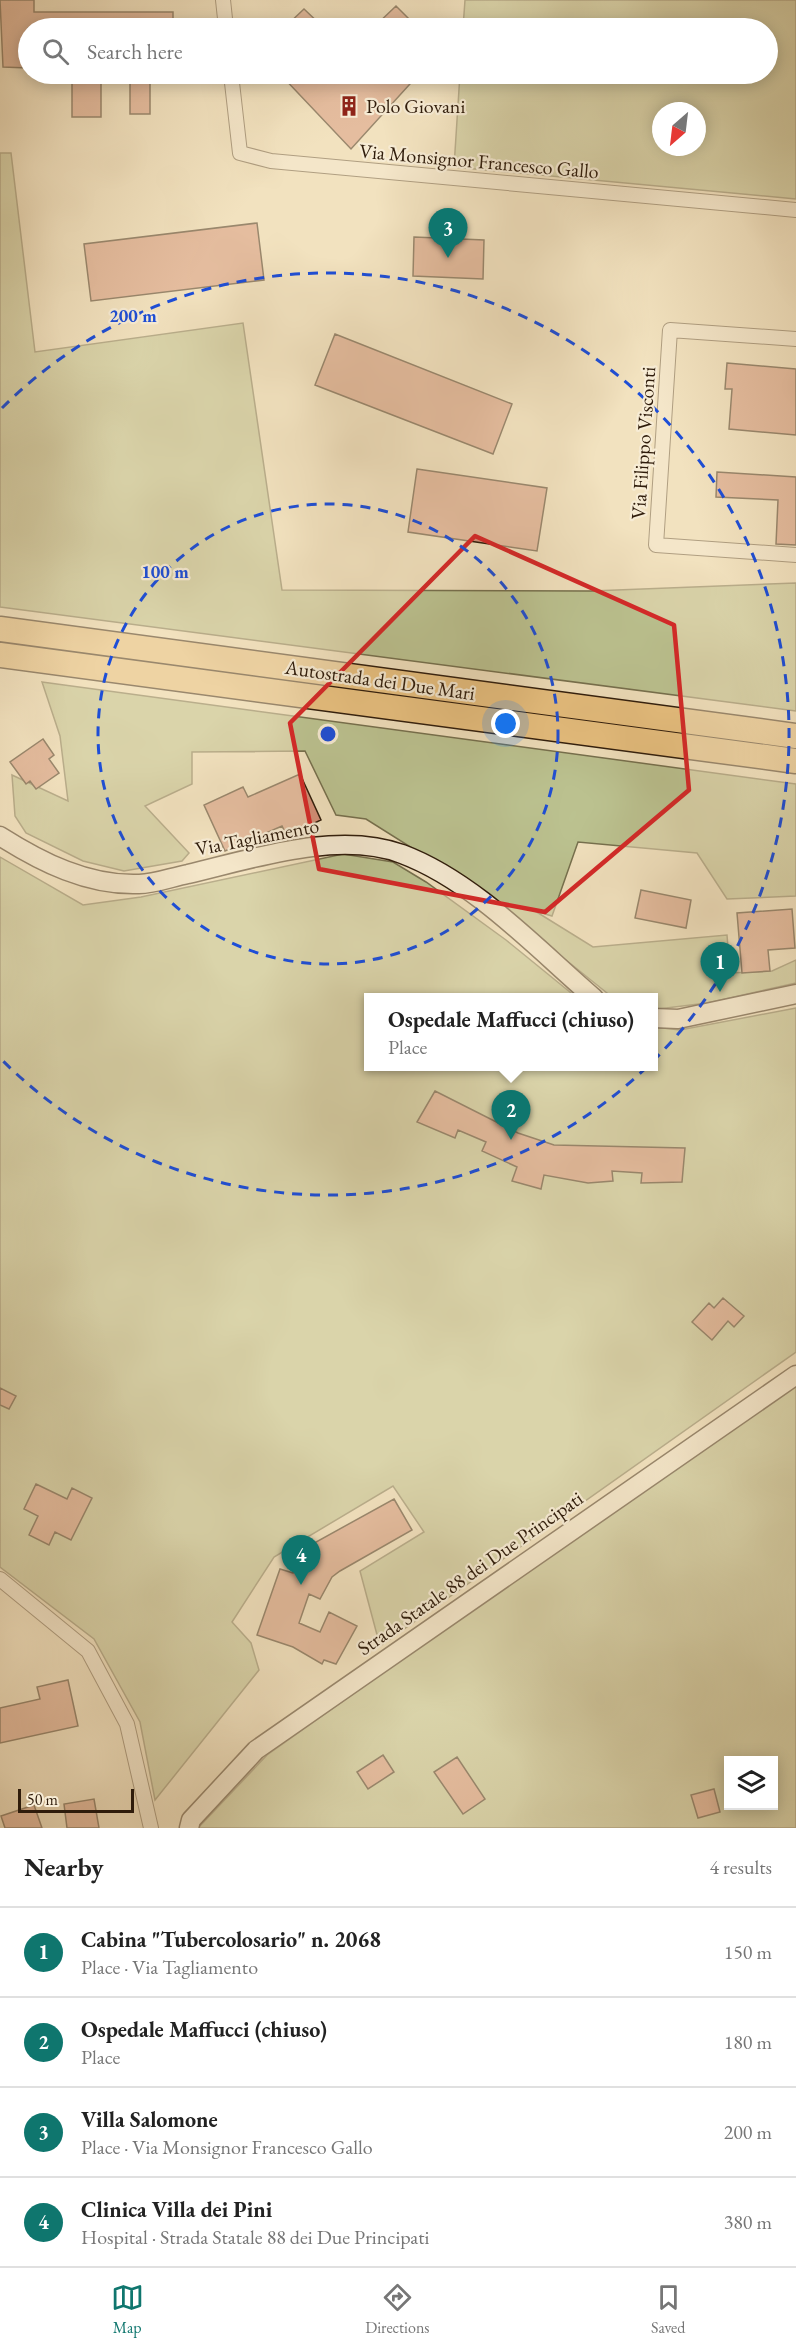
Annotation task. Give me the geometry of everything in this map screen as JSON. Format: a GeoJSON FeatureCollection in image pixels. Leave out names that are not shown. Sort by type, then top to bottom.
{"type":"FeatureCollection","features":[{"type":"Feature","properties":{"kind":"highway","name":"Autostrada dei Due Mari"},"geometry":{"type":"LineString","coordinates":[[2,630],[796,736]]}},
{"type":"Feature","properties":{"kind":"highway","name":"Autostrada dei Due Mari"},"geometry":{"type":"LineString","coordinates":[[0,655],[796,761]]}},
{"type":"Feature","properties":{"kind":"main road","name":"Via Tagliamento"},"geometry":{"type":"LineString","coordinates":[[0,836],[37,859],[101,882],[141,884],[290,850],[343,843],[401,854],[467,888],[588,993]]}},
{"type":"Feature","properties":{"kind":"main road"},"geometry":{"type":"LineString","coordinates":[[658,1018],[678,1019],[796,994]]}},
{"type":"Feature","properties":{"kind":"main road","name":"Strada Statale 88 dei Due Principati"},"geometry":{"type":"LineString","coordinates":[[189,1828],[192,1820],[256,1750],[796,1375]]}},
{"type":"Feature","properties":{"kind":"street"},"geometry":{"type":"LineString","coordinates":[[223,0],[225,18]]}},
{"type":"Feature","properties":{"kind":"street","name":"Via Monsignor Francesco Gallo"},"geometry":{"type":"LineString","coordinates":[[232,84],[240,153],[271,161],[796,210]]}},
{"type":"Feature","properties":{"kind":"street","name":"Via Filippo Visconti"},"geometry":{"type":"LineString","coordinates":[[796,339],[670,330],[656,544],[796,555]]}},
{"type":"Feature","properties":{"kind":"street"},"geometry":{"type":"LineString","coordinates":[[0,1579],[88,1651],[128,1724],[151,1828]]}},
{"type":"Feature","properties":{"kind":"highlighted area"},"geometry":{"type":"Polygon","coordinates":[[[475,536],[674,625],[689,790],[545,912],[319,869],[290,723],[475,536]]]}},
{"type":"Feature","properties":{"kind":"green space"},"geometry":{"type":"Polygon","coordinates":[[[465,0],[796,0],[796,199],[454,167],[459,84],[778,84],[778,18],[464,18],[465,0]]]}},
{"type":"Feature","properties":{"kind":"green space"},"geometry":{"type":"Polygon","coordinates":[[[0,153],[11,153],[35,352],[243,323],[282,590],[591,591],[796,583],[796,711],[0,607],[0,153]]]}},
{"type":"Feature","properties":{"kind":"green space"},"geometry":{"type":"Polygon","coordinates":[[[42,682],[796,784],[796,896],[727,899],[697,853],[578,842],[552,916],[535,911],[593,947],[727,935],[730,973],[772,971],[796,960],[796,983],[707,1003],[658,1009],[658,993],[607,993],[505,911],[498,902],[366,819],[336,815],[305,751],[192,752],[192,784],[145,806],[189,853],[182,861],[124,871],[83,861],[26,833],[15,816],[12,775],[68,801],[60,736],[42,682]]]}},
{"type":"Feature","properties":{"kind":"green space"},"geometry":{"type":"Polygon","coordinates":[[[343,854],[393,862],[426,882],[506,940],[571,993],[364,993],[364,1071],[658,1071],[658,1027],[680,1030],[796,1008],[796,1352],[380,1646],[360,1571],[424,1532],[393,1486],[274,1557],[232,1622],[251,1643],[259,1670],[155,1800],[140,1722],[94,1639],[0,1567],[0,857],[83,905],[141,897],[343,854]]]}},
{"type":"Feature","properties":{"kind":"green space"},"geometry":{"type":"Polygon","coordinates":[[[796,1381],[796,1828],[198,1828],[267,1755],[796,1381]]]}},
{"type":"Feature","properties":{"kind":"building"},"geometry":{"type":"Polygon","coordinates":[[[0,0],[34,0],[34,12],[173,12],[173,18],[18,18],[18,68],[3,67],[0,0]]]}},
{"type":"Feature","properties":{"kind":"building"},"geometry":{"type":"Polygon","coordinates":[[[396,6],[408,18],[383,18],[396,6]]]}},
{"type":"Feature","properties":{"kind":"building"},"geometry":{"type":"Polygon","coordinates":[[[304,9],[313,18],[295,18],[304,9]]]}},
{"type":"Feature","properties":{"kind":"building"},"geometry":{"type":"Polygon","coordinates":[[[72,84],[101,84],[101,117],[72,117],[72,84]]]}},
{"type":"Feature","properties":{"kind":"building"},"geometry":{"type":"Polygon","coordinates":[[[130,84],[150,84],[150,114],[130,114],[130,84]]]}},
{"type":"Feature","properties":{"kind":"building","name":"Polo Giovani"},"geometry":{"type":"Polygon","coordinates":[[[289,84],[410,84],[351,149],[289,84]]]}},
{"type":"Feature","properties":{"kind":"building"},"geometry":{"type":"Polygon","coordinates":[[[257,223],[264,280],[91,301],[84,244],[257,223]]]}},
{"type":"Feature","properties":{"kind":"building"},"geometry":{"type":"Polygon","coordinates":[[[414,237],[484,240],[483,279],[413,276],[414,237]]]}},
{"type":"Feature","properties":{"kind":"building"},"geometry":{"type":"Polygon","coordinates":[[[335,334],[512,404],[493,454],[315,385],[335,334]]]}},
{"type":"Feature","properties":{"kind":"building"},"geometry":{"type":"Polygon","coordinates":[[[727,363],[796,369],[796,435],[729,429],[732,389],[725,389],[727,363]]]}},
{"type":"Feature","properties":{"kind":"building"},"geometry":{"type":"Polygon","coordinates":[[[417,469],[547,488],[537,551],[408,532],[417,469]]]}},
{"type":"Feature","properties":{"kind":"building"},"geometry":{"type":"Polygon","coordinates":[[[717,472],[796,477],[796,545],[776,544],[778,500],[716,497],[717,472]]]}},
{"type":"Feature","properties":{"kind":"building"},"geometry":{"type":"Polygon","coordinates":[[[43,739],[54,755],[49,759],[59,773],[36,789],[30,781],[26,784],[10,762],[43,739]]]}},
{"type":"Feature","properties":{"kind":"building"},"geometry":{"type":"Polygon","coordinates":[[[300,774],[321,820],[287,836],[282,826],[225,851],[204,805],[243,787],[248,797],[300,774]]]}},
{"type":"Feature","properties":{"kind":"building"},"geometry":{"type":"Polygon","coordinates":[[[641,890],[691,900],[686,928],[635,918],[641,890]]]}},
{"type":"Feature","properties":{"kind":"building"},"geometry":{"type":"Polygon","coordinates":[[[792,909],[795,948],[768,950],[770,971],[742,973],[737,913],[792,909]]]}},
{"type":"Feature","properties":{"kind":"building"},"geometry":{"type":"Polygon","coordinates":[[[435,1091],[518,1133],[554,1145],[685,1148],[682,1182],[641,1183],[642,1173],[612,1171],[613,1181],[588,1183],[544,1175],[541,1189],[512,1181],[517,1167],[482,1151],[486,1142],[458,1130],[455,1138],[417,1122],[435,1091]]]}},
{"type":"Feature","properties":{"kind":"building"},"geometry":{"type":"Polygon","coordinates":[[[723,1298],[744,1316],[734,1327],[728,1321],[712,1340],[692,1322],[709,1303],[714,1308],[723,1298]]]}},
{"type":"Feature","properties":{"kind":"building"},"geometry":{"type":"Polygon","coordinates":[[[0,1388],[16,1396],[9,1409],[0,1405],[0,1388]]]}},
{"type":"Feature","properties":{"kind":"building"},"geometry":{"type":"Polygon","coordinates":[[[36,1484],[67,1499],[72,1488],[92,1498],[71,1540],[55,1532],[49,1545],[29,1535],[38,1516],[24,1509],[36,1484]]]}},
{"type":"Feature","properties":{"kind":"building"},"geometry":{"type":"Polygon","coordinates":[[[394,1499],[412,1530],[332,1577],[320,1599],[309,1594],[299,1623],[320,1632],[329,1612],[357,1626],[336,1664],[324,1660],[322,1664],[293,1647],[257,1635],[280,1569],[293,1573],[298,1552],[394,1499]]]}},
{"type":"Feature","properties":{"kind":"building"},"geometry":{"type":"Polygon","coordinates":[[[68,1680],[78,1726],[0,1743],[0,1708],[40,1699],[37,1687],[68,1680]]]}},
{"type":"Feature","properties":{"kind":"building"},"geometry":{"type":"Polygon","coordinates":[[[383,1755],[394,1772],[368,1789],[357,1772],[383,1755]]]}},
{"type":"Feature","properties":{"kind":"building"},"geometry":{"type":"Polygon","coordinates":[[[457,1757],[485,1799],[463,1814],[434,1772],[457,1757]]]}},
{"type":"Feature","properties":{"kind":"building"},"geometry":{"type":"Polygon","coordinates":[[[714,1789],[720,1812],[698,1818],[691,1795],[714,1789]]]}},
{"type":"Feature","properties":{"kind":"building"},"geometry":{"type":"Polygon","coordinates":[[[94,1799],[99,1828],[67,1828],[64,1804],[94,1799]]]}},
{"type":"Feature","properties":{"kind":"building"},"geometry":{"type":"Polygon","coordinates":[[[34,1805],[42,1828],[5,1828],[1,1816],[34,1805]]]}},
{"type":"Feature","properties":{"kind":"place","name":"Polo Giovani"},"geometry":{"type":"Point","coordinates":[349,106]}},
{"type":"Feature","properties":{"kind":"place","name":"Villa Salomone"},"geometry":{"type":"Point","coordinates":[448,258]}},
{"type":"Feature","properties":{"kind":"place","name":"Cabina \"Tubercolosario\" n. 2068"},"geometry":{"type":"Point","coordinates":[720,992]}},
{"type":"Feature","properties":{"kind":"place","name":"Ospedale Maffucci (chiuso)"},"geometry":{"type":"Point","coordinates":[511,1140]}},
{"type":"Feature","properties":{"kind":"place","name":"Clinica Villa dei Pini"},"geometry":{"type":"Point","coordinates":[301,1585]}}]}
